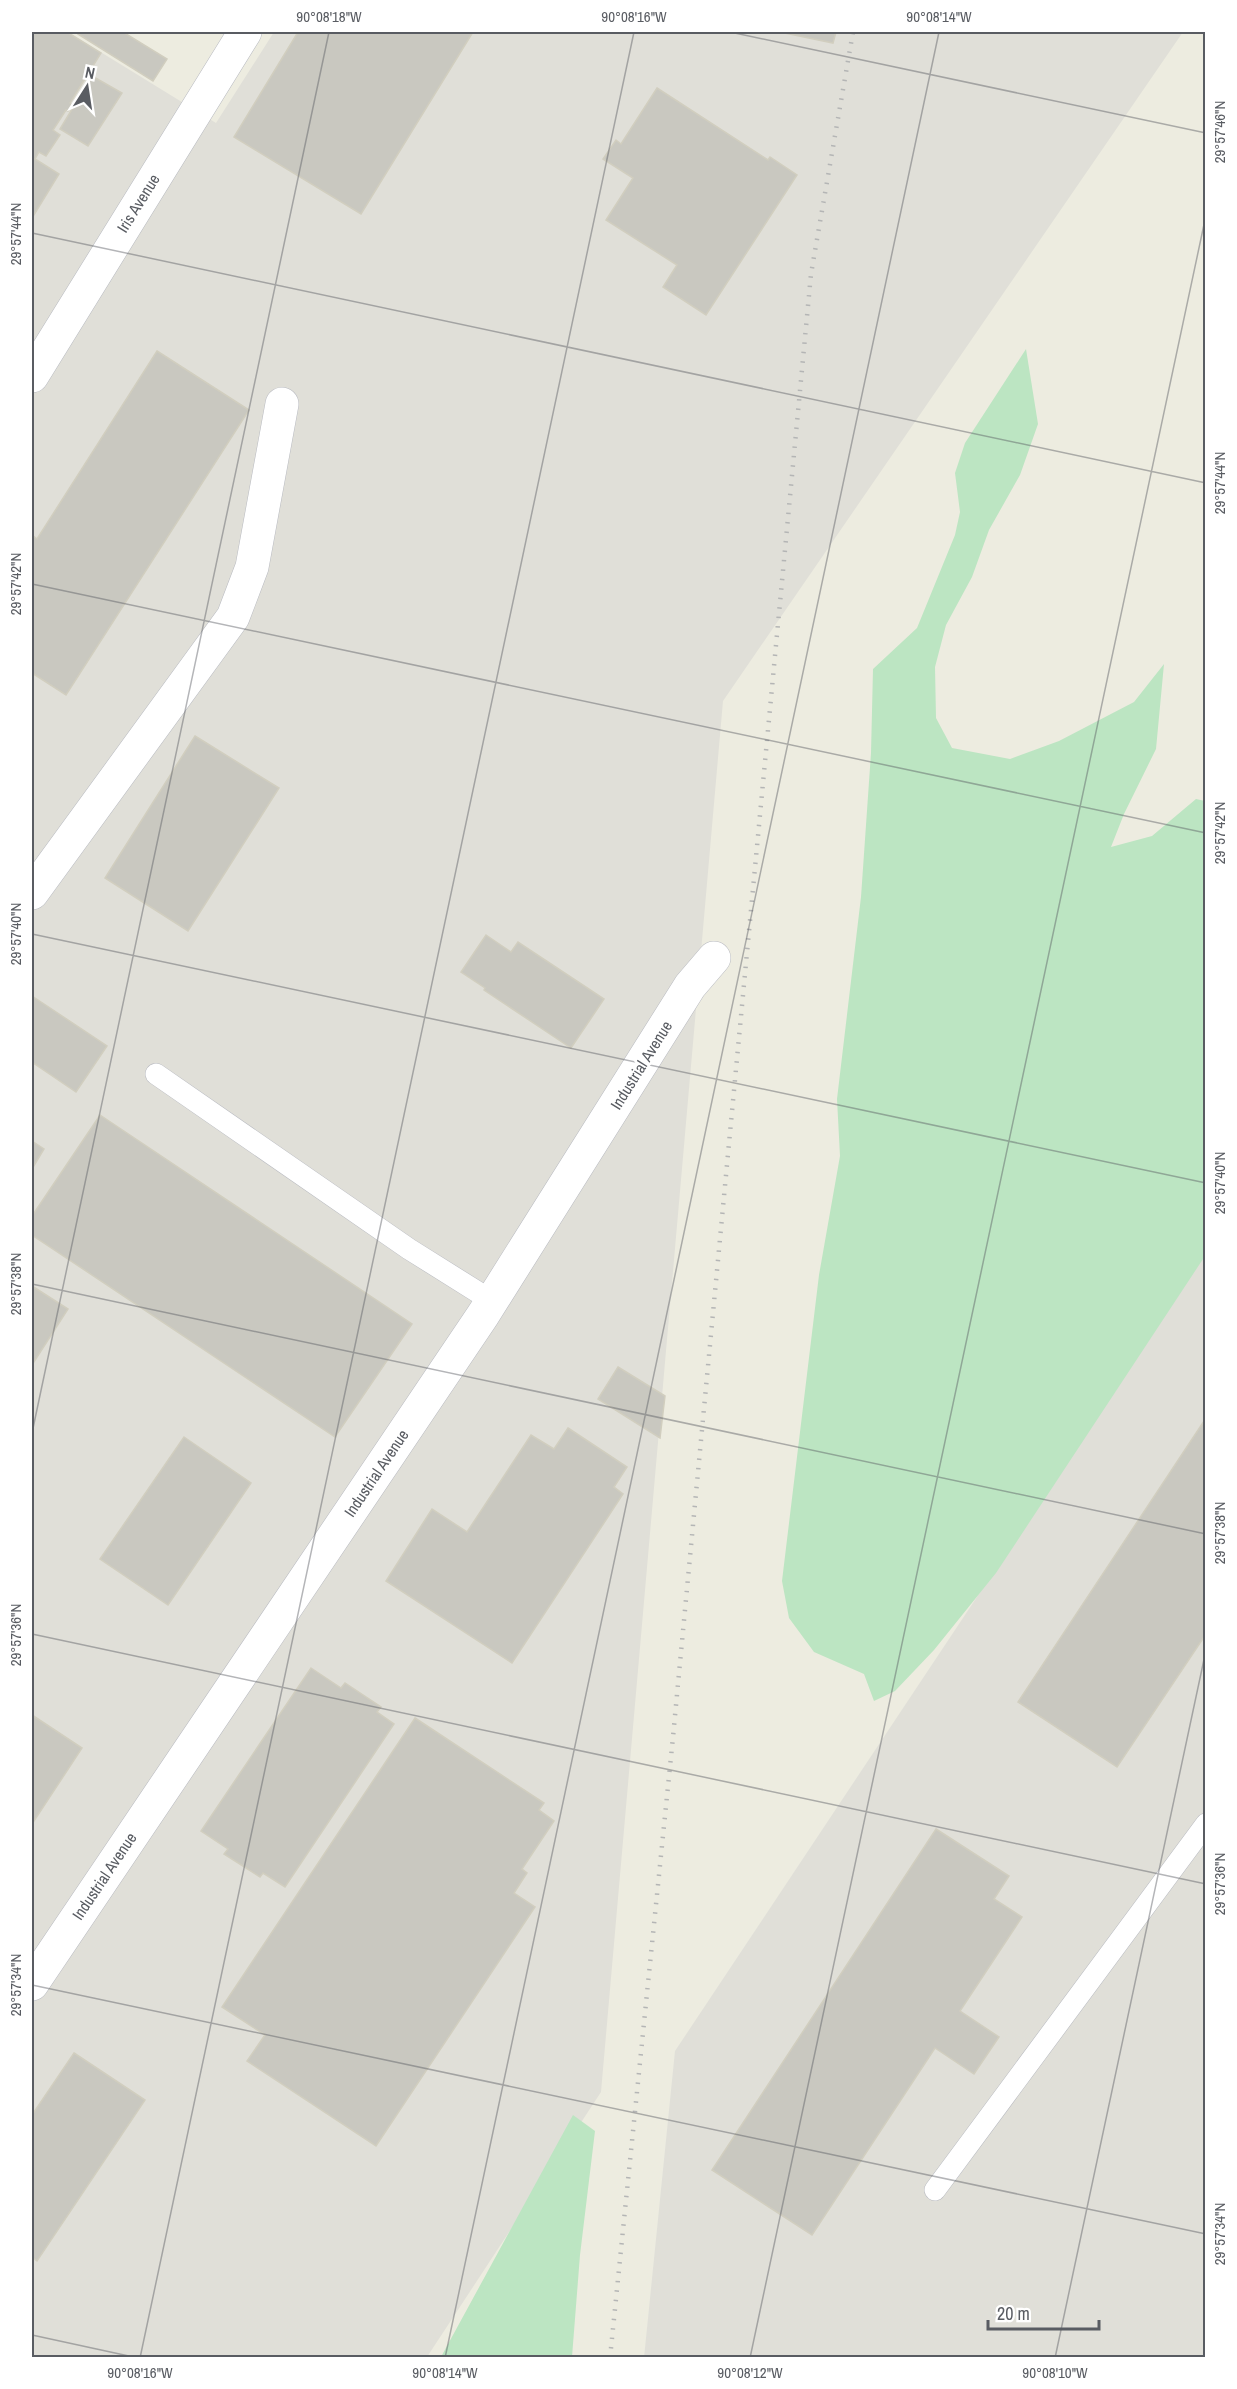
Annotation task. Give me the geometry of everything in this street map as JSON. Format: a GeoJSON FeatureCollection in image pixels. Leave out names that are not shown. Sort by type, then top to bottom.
{"type":"FeatureCollection","features":[{"type":"Feature","properties":{"kind":"street","name":"Iris Avenue"},"geometry":{"type":"LineString","coordinates":[[32,376],[245,32]]}},
{"type":"Feature","properties":{"kind":"street"},"geometry":{"type":"LineString","coordinates":[[32,893],[233,617],[252,567],[282,404]]}},
{"type":"Feature","properties":{"kind":"street","name":"Industrial Avenue"},"geometry":{"type":"LineString","coordinates":[[32,1984],[492,1301],[690,986],[714,958]]}},
{"type":"Feature","properties":{"kind":"lane"},"geometry":{"type":"LineString","coordinates":[[156,1074],[409,1249],[492,1301]]}},
{"type":"Feature","properties":{"kind":"lane"},"geometry":{"type":"LineString","coordinates":[[935,2190],[1206,1824]]}},
{"type":"Feature","properties":{"kind":"shaded area"},"geometry":{"type":"Polygon","coordinates":[[[32,32],[68,32],[216,123],[274,32],[1183,32],[723,701],[601,2092],[427,2357],[32,2358],[32,32]]]}},
{"type":"Feature","properties":{"kind":"shaded area"},"geometry":{"type":"Polygon","coordinates":[[[1205,1254],[1205,2357],[644,2358],[675,2051],[1205,1254]]]}},
{"type":"Feature","properties":{"kind":"green space"},"geometry":{"type":"Polygon","coordinates":[[[1026,349],[1038,424],[1020,475],[989,530],[972,577],[946,625],[935,667],[936,718],[952,748],[1010,759],[1059,741],[1134,702],[1164,664],[1156,749],[1124,814],[1111,847],[1152,836],[1196,799],[1205,801],[1205,1256],[996,1573],[934,1650],[895,1691],[874,1701],[864,1674],[814,1652],[789,1618],[782,1581],[819,1275],[840,1156],[837,1099],[861,897],[871,753],[873,669],[917,628],[955,535],[960,512],[955,473],[965,443],[1026,349]]]}},
{"type":"Feature","properties":{"kind":"green space"},"geometry":{"type":"Polygon","coordinates":[[[573,2115],[595,2131],[580,2255],[572,2357],[441,2357],[573,2115]]]}},
{"type":"Feature","properties":{"kind":"building"},"geometry":{"type":"Polygon","coordinates":[[[32,32],[67,32],[101,53],[70,103],[72,105],[53,130],[60,135],[46,156],[39,152],[35,159],[59,174],[32,218],[32,32]]]}},
{"type":"Feature","properties":{"kind":"building"},"geometry":{"type":"Polygon","coordinates":[[[80,32],[123,32],[167,59],[153,81],[78,34],[80,32]]]}},
{"type":"Feature","properties":{"kind":"building"},"geometry":{"type":"Polygon","coordinates":[[[298,32],[473,32],[361,214],[234,137],[298,32]]]}},
{"type":"Feature","properties":{"kind":"building"},"geometry":{"type":"Polygon","coordinates":[[[780,32],[836,32],[833,43],[780,32]]]}},
{"type":"Feature","properties":{"kind":"building"},"geometry":{"type":"Polygon","coordinates":[[[92,76],[122,93],[88,146],[60,129],[92,76]]]}},
{"type":"Feature","properties":{"kind":"building"},"geometry":{"type":"Polygon","coordinates":[[[657,88],[768,160],[770,157],[797,175],[706,315],[663,287],[677,265],[606,220],[633,178],[603,159],[616,140],[621,144],[657,88]]]}},
{"type":"Feature","properties":{"kind":"building"},"geometry":{"type":"Polygon","coordinates":[[[157,351],[249,410],[66,695],[32,673],[32,535],[37,539],[157,351]]]}},
{"type":"Feature","properties":{"kind":"building"},"geometry":{"type":"Polygon","coordinates":[[[195,736],[279,788],[188,931],[105,878],[195,736]]]}},
{"type":"Feature","properties":{"kind":"building"},"geometry":{"type":"Polygon","coordinates":[[[486,935],[511,952],[518,942],[604,999],[571,1048],[461,972],[486,935]]]}},
{"type":"Feature","properties":{"kind":"building"},"geometry":{"type":"Polygon","coordinates":[[[32,996],[107,1046],[76,1092],[32,1062],[32,996]]]}},
{"type":"Feature","properties":{"kind":"building"},"geometry":{"type":"Polygon","coordinates":[[[100,1115],[412,1324],[335,1437],[32,1235],[32,1216],[100,1115]]]}},
{"type":"Feature","properties":{"kind":"building"},"geometry":{"type":"Polygon","coordinates":[[[32,1141],[44,1149],[32,1169],[32,1141]]]}},
{"type":"Feature","properties":{"kind":"building"},"geometry":{"type":"Polygon","coordinates":[[[32,1286],[68,1309],[32,1365],[32,1286]]]}},
{"type":"Feature","properties":{"kind":"building"},"geometry":{"type":"Polygon","coordinates":[[[618,1367],[665,1396],[660,1438],[598,1399],[618,1367]]]}},
{"type":"Feature","properties":{"kind":"building"},"geometry":{"type":"Polygon","coordinates":[[[1206,1418],[1206,1634],[1117,1767],[1018,1702],[1206,1418]]]}},
{"type":"Feature","properties":{"kind":"building"},"geometry":{"type":"Polygon","coordinates":[[[568,1428],[627,1467],[614,1487],[623,1494],[512,1663],[386,1581],[432,1509],[467,1532],[531,1435],[554,1449],[568,1428]]]}},
{"type":"Feature","properties":{"kind":"building"},"geometry":{"type":"Polygon","coordinates":[[[184,1437],[251,1483],[168,1605],[100,1559],[184,1437]]]}},
{"type":"Feature","properties":{"kind":"building"},"geometry":{"type":"Polygon","coordinates":[[[311,1668],[341,1688],[345,1683],[381,1707],[377,1712],[394,1724],[285,1887],[263,1873],[260,1877],[224,1854],[228,1849],[201,1831],[311,1668]]]}},
{"type":"Feature","properties":{"kind":"building"},"geometry":{"type":"Polygon","coordinates":[[[32,1715],[82,1748],[32,1824],[32,1715]]]}},
{"type":"Feature","properties":{"kind":"building"},"geometry":{"type":"Polygon","coordinates":[[[415,1718],[544,1803],[539,1810],[554,1821],[522,1869],[527,1873],[514,1893],[535,1907],[376,2146],[247,2061],[265,2035],[222,2007],[415,1718]]]}},
{"type":"Feature","properties":{"kind":"building"},"geometry":{"type":"Polygon","coordinates":[[[936,1829],[1009,1876],[994,1899],[1022,1917],[960,2011],[999,2037],[974,2074],[935,2048],[812,2235],[712,2170],[936,1829]]]}},
{"type":"Feature","properties":{"kind":"building"},"geometry":{"type":"Polygon","coordinates":[[[74,2053],[145,2100],[37,2261],[32,2257],[32,2115],[74,2053]]]}},
{"type":"Feature","properties":{"kind":"railway"},"geometry":{"type":"LineString","coordinates":[[610,2358],[673,1737],[811,274],[853,32]]}}]}
